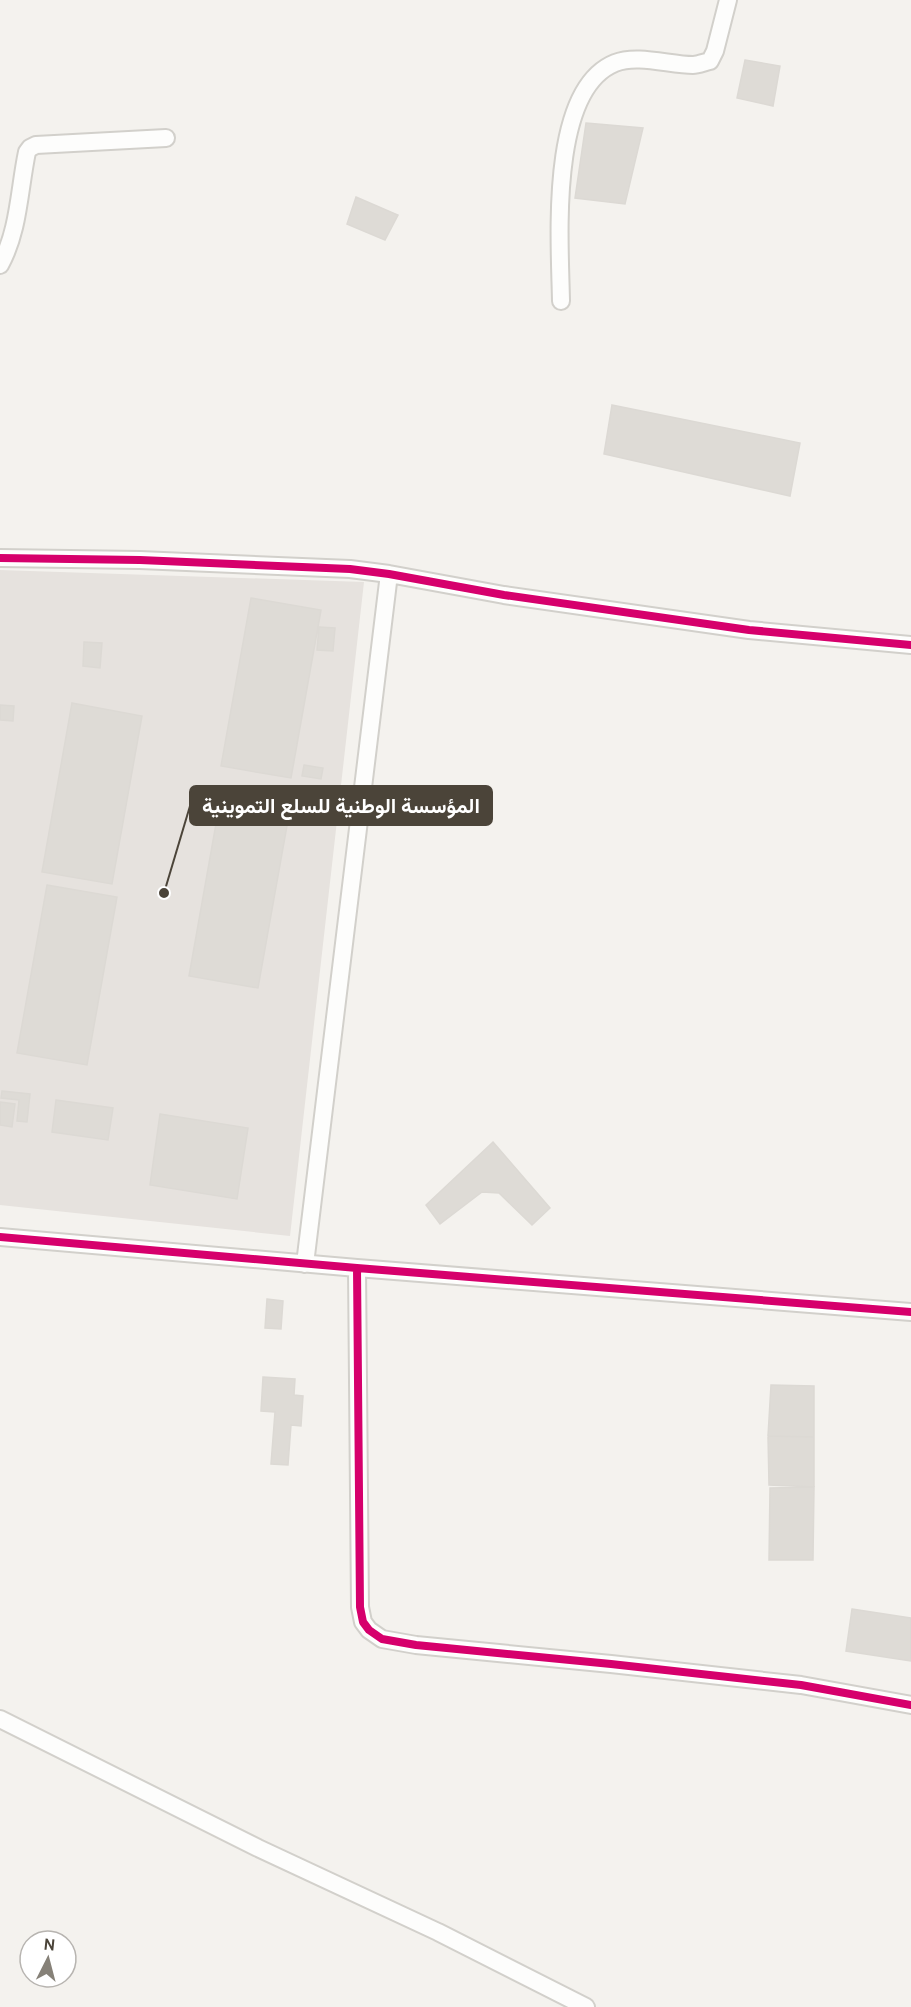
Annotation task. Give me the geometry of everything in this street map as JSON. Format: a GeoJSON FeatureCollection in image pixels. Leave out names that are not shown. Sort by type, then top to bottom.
{"type":"FeatureCollection","features":[{"type":"Feature","properties":{"kind":"street"},"geometry":{"type":"LineString","coordinates":[[561,302],[559,208],[562,171],[572,118],[580,100],[595,77],[616,63],[640,60],[694,65],[710,61],[715,51],[728,0]]}},
{"type":"Feature","properties":{"kind":"street"},"geometry":{"type":"LineString","coordinates":[[0,265],[7,252],[20,202],[27,153],[30,148],[166,138]]}},
{"type":"Feature","properties":{"kind":"street"},"geometry":{"type":"LineString","coordinates":[[0,558],[152,560],[350,569],[504,595],[749,630],[911,645]]}},
{"type":"Feature","properties":{"kind":"street"},"geometry":{"type":"LineString","coordinates":[[305,1264],[389,574]]}},
{"type":"Feature","properties":{"kind":"street"},"geometry":{"type":"LineString","coordinates":[[0,1237],[357,1269],[911,1312]]}},
{"type":"Feature","properties":{"kind":"street"},"geometry":{"type":"LineString","coordinates":[[357,1269],[360,1607],[363,1622],[369,1630],[382,1639],[416,1645],[801,1685],[911,1705]]}},
{"type":"Feature","properties":{"kind":"street"},"geometry":{"type":"LineString","coordinates":[[0,1719],[258,1848],[438,1932],[586,2007]]}},
{"type":"Feature","properties":{"kind":"shaded area"},"geometry":{"type":"Polygon","coordinates":[[[0,570],[364,582],[290,1236],[0,1205],[0,570]]]}},
{"type":"Feature","properties":{"kind":"building"},"geometry":{"type":"Polygon","coordinates":[[[745,60],[780,66],[773,106],[737,98],[745,60]]]}},
{"type":"Feature","properties":{"kind":"building"},"geometry":{"type":"Polygon","coordinates":[[[586,123],[643,128],[625,204],[575,198],[586,123]]]}},
{"type":"Feature","properties":{"kind":"building"},"geometry":{"type":"Polygon","coordinates":[[[356,197],[398,215],[385,240],[347,224],[356,197]]]}},
{"type":"Feature","properties":{"kind":"building"},"geometry":{"type":"Polygon","coordinates":[[[612,405],[800,443],[790,496],[604,454],[612,405]]]}},
{"type":"Feature","properties":{"kind":"building"},"geometry":{"type":"Polygon","coordinates":[[[251,598],[321,610],[291,778],[221,766],[251,598]]]}},
{"type":"Feature","properties":{"kind":"building"},"geometry":{"type":"Polygon","coordinates":[[[319,627],[335,628],[333,651],[317,650],[319,627]]]}},
{"type":"Feature","properties":{"kind":"building"},"geometry":{"type":"Polygon","coordinates":[[[84,642],[102,643],[100,668],[83,666],[84,642]]]}},
{"type":"Feature","properties":{"kind":"building"},"geometry":{"type":"Polygon","coordinates":[[[72,703],[142,716],[112,884],[42,872],[72,703]]]}},
{"type":"Feature","properties":{"kind":"building"},"geometry":{"type":"Polygon","coordinates":[[[0,705],[14,706],[13,721],[0,720],[0,705]]]}},
{"type":"Feature","properties":{"kind":"building"},"geometry":{"type":"Polygon","coordinates":[[[304,765],[323,768],[321,779],[302,776],[304,765]]]}},
{"type":"Feature","properties":{"kind":"building"},"geometry":{"type":"Polygon","coordinates":[[[219,807],[288,820],[258,988],[189,976],[219,807]]]}},
{"type":"Feature","properties":{"kind":"building"},"geometry":{"type":"Polygon","coordinates":[[[47,885],[117,897],[87,1065],[17,1053],[47,885]]]}},
{"type":"Feature","properties":{"kind":"building"},"geometry":{"type":"Polygon","coordinates":[[[2,1091],[30,1094],[27,1122],[17,1121],[19,1100],[1,1098],[2,1091]]]}},
{"type":"Feature","properties":{"kind":"building"},"geometry":{"type":"Polygon","coordinates":[[[56,1100],[113,1108],[108,1140],[52,1132],[56,1100]]]}},
{"type":"Feature","properties":{"kind":"building"},"geometry":{"type":"Polygon","coordinates":[[[0,1102],[15,1104],[12,1127],[0,1125],[0,1102]]]}},
{"type":"Feature","properties":{"kind":"building"},"geometry":{"type":"Polygon","coordinates":[[[160,1114],[248,1128],[237,1199],[150,1185],[160,1114]]]}},
{"type":"Feature","properties":{"kind":"building"},"geometry":{"type":"Polygon","coordinates":[[[493,1142],[550,1208],[532,1225],[499,1193],[482,1192],[440,1224],[426,1205],[493,1142]]]}},
{"type":"Feature","properties":{"kind":"building"},"geometry":{"type":"Polygon","coordinates":[[[267,1299],[283,1301],[281,1329],[265,1328],[267,1299]]]}},
{"type":"Feature","properties":{"kind":"building"},"geometry":{"type":"Polygon","coordinates":[[[263,1377],[295,1379],[294,1395],[303,1396],[301,1426],[291,1425],[288,1465],[271,1464],[275,1412],[261,1411],[263,1377]]]}},
{"type":"Feature","properties":{"kind":"building"},"geometry":{"type":"Polygon","coordinates":[[[771,1385],[814,1386],[814,1437],[768,1436],[771,1385]]]}},
{"type":"Feature","properties":{"kind":"building"},"geometry":{"type":"Polygon","coordinates":[[[768,1436],[814,1437],[814,1487],[769,1485],[768,1436]]]}},
{"type":"Feature","properties":{"kind":"building"},"geometry":{"type":"Polygon","coordinates":[[[814,1487],[813,1560],[769,1560],[770,1488],[814,1487]]]}},
{"type":"Feature","properties":{"kind":"building"},"geometry":{"type":"Polygon","coordinates":[[[852,1609],[911,1618],[911,1661],[846,1651],[852,1609]]]}},
{"type":"Feature","properties":{"kind":"cycle path"},"geometry":{"type":"LineString","coordinates":[[0,558],[140,560],[350,569],[504,595],[749,630],[911,645]]}},
{"type":"Feature","properties":{"kind":"cycle path"},"geometry":{"type":"LineString","coordinates":[[0,1237],[911,1312]]}},
{"type":"Feature","properties":{"kind":"cycle path"},"geometry":{"type":"LineString","coordinates":[[357,1268],[360,1607],[363,1622],[369,1630],[382,1639],[416,1645],[801,1685],[911,1705]]}},
{"type":"Feature","properties":{"kind":"place","name":"المؤسسة الوطنية للسلع التموينية"},"geometry":{"type":"Point","coordinates":[164,893]}}]}
